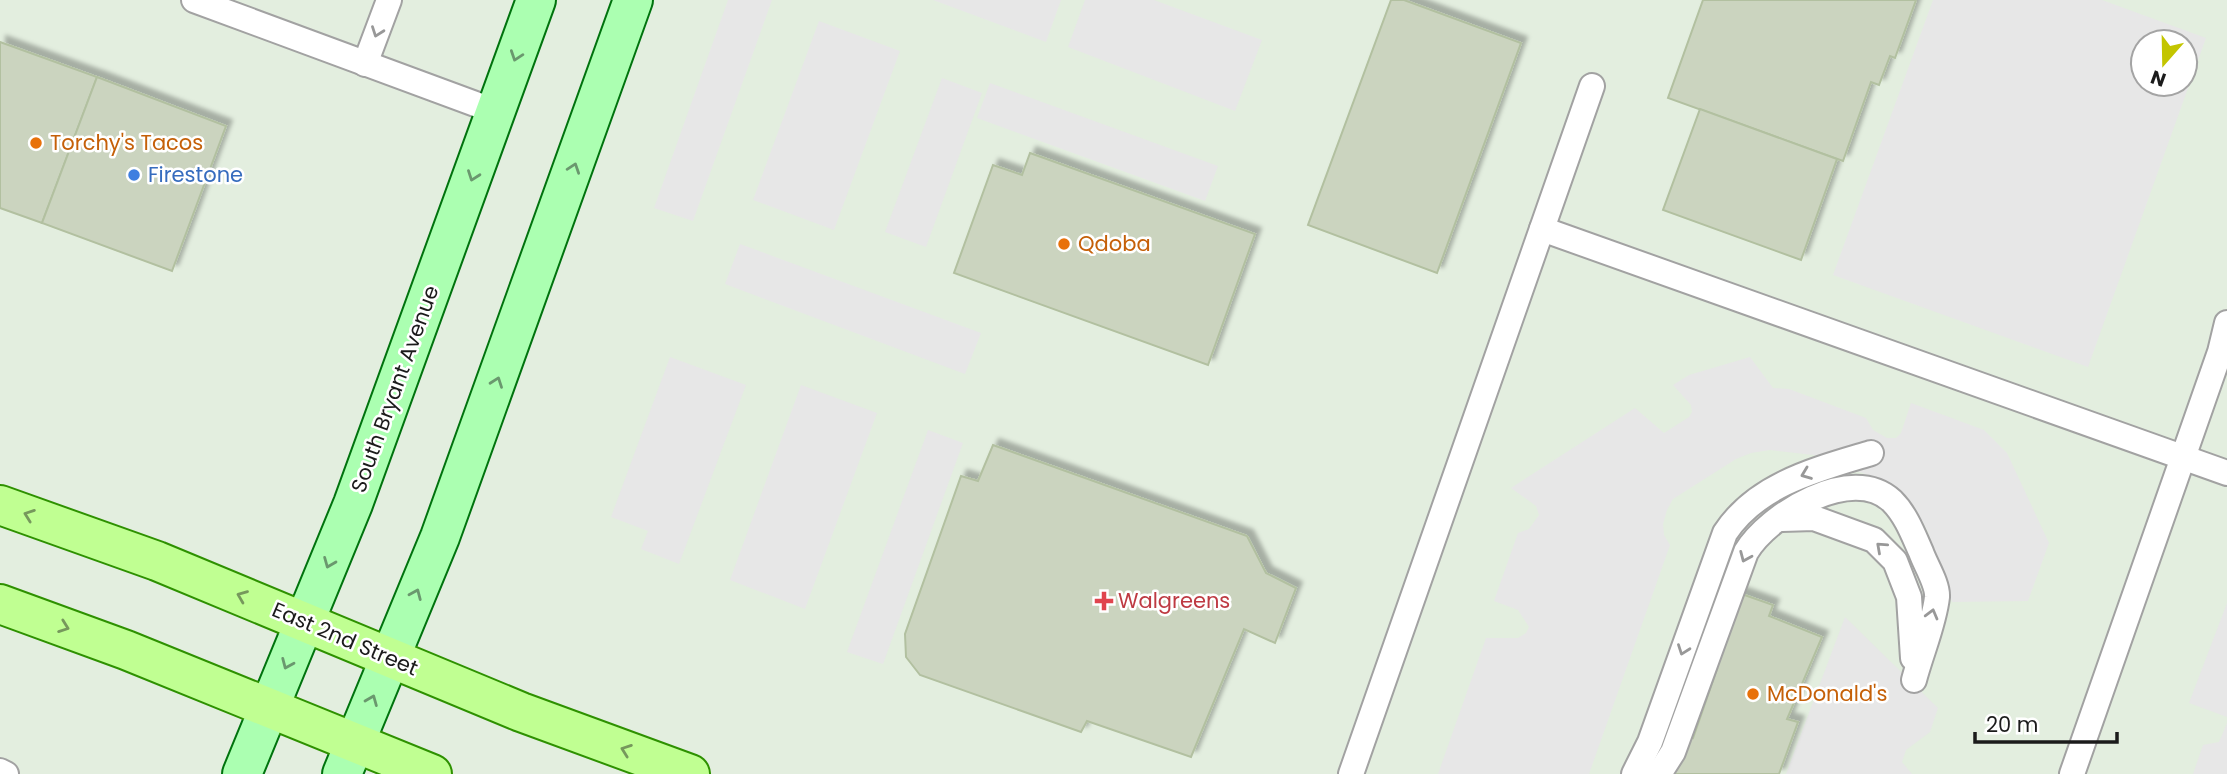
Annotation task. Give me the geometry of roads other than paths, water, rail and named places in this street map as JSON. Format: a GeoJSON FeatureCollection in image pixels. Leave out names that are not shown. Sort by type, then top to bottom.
{"type":"FeatureCollection","features":[{"type":"Feature","properties":{"kind":"main road","name":"South Bryant Avenue"},"geometry":{"type":"LineString","coordinates":[[242,774],[353,505],[536,0]]}},
{"type":"Feature","properties":{"kind":"main road"},"geometry":{"type":"LineString","coordinates":[[348,758],[449,511],[633,0]]}},
{"type":"Feature","properties":{"kind":"main road","name":"East 2nd Street"},"geometry":{"type":"LineString","coordinates":[[0,505],[157,561],[521,712],[690,774]]}},
{"type":"Feature","properties":{"kind":"main road"},"geometry":{"type":"LineString","coordinates":[[0,604],[269,707],[348,758],[432,774]]}},
{"type":"Feature","properties":{"kind":"lane"},"geometry":{"type":"LineString","coordinates":[[194,0],[497,112]]}},
{"type":"Feature","properties":{"kind":"lane"},"geometry":{"type":"LineString","coordinates":[[366,64],[389,0]]}},
{"type":"Feature","properties":{"kind":"lane"},"geometry":{"type":"LineString","coordinates":[[1351,774],[1592,86]]}},
{"type":"Feature","properties":{"kind":"lane"},"geometry":{"type":"LineString","coordinates":[[1542,229],[2227,473]]}},
{"type":"Feature","properties":{"kind":"lane"},"geometry":{"type":"LineString","coordinates":[[2072,774],[2184,458],[2227,323]]}},
{"type":"Feature","properties":{"kind":"lane"},"geometry":{"type":"LineString","coordinates":[[1634,774],[1650,742],[1725,533],[1739,512],[1786,482],[1871,453]]}},
{"type":"Feature","properties":{"kind":"lane"},"geometry":{"type":"LineString","coordinates":[[1659,774],[1673,752],[1746,552],[1755,537],[1776,520],[1825,492],[1858,487],[1890,500],[1910,525],[1938,594],[1914,680],[1909,597],[1895,561],[1874,540],[1814,518],[1776,520]]}},
{"type":"Feature","properties":{"kind":"lane"},"geometry":{"type":"LineString","coordinates":[[0,771],[6,774]]}},
{"type":"Feature","properties":{"kind":"place","name":"Torchy's Tacos"},"geometry":{"type":"Point","coordinates":[36,143]}},
{"type":"Feature","properties":{"kind":"place","name":"Firestone"},"geometry":{"type":"Point","coordinates":[134,175]}},
{"type":"Feature","properties":{"kind":"place","name":"Qdoba"},"geometry":{"type":"Point","coordinates":[1064,244]}},
{"type":"Feature","properties":{"kind":"place","name":"Walgreens"},"geometry":{"type":"Point","coordinates":[1104,601]}},
{"type":"Feature","properties":{"kind":"place","name":"McDonald's"},"geometry":{"type":"Point","coordinates":[1753,694]}}]}
